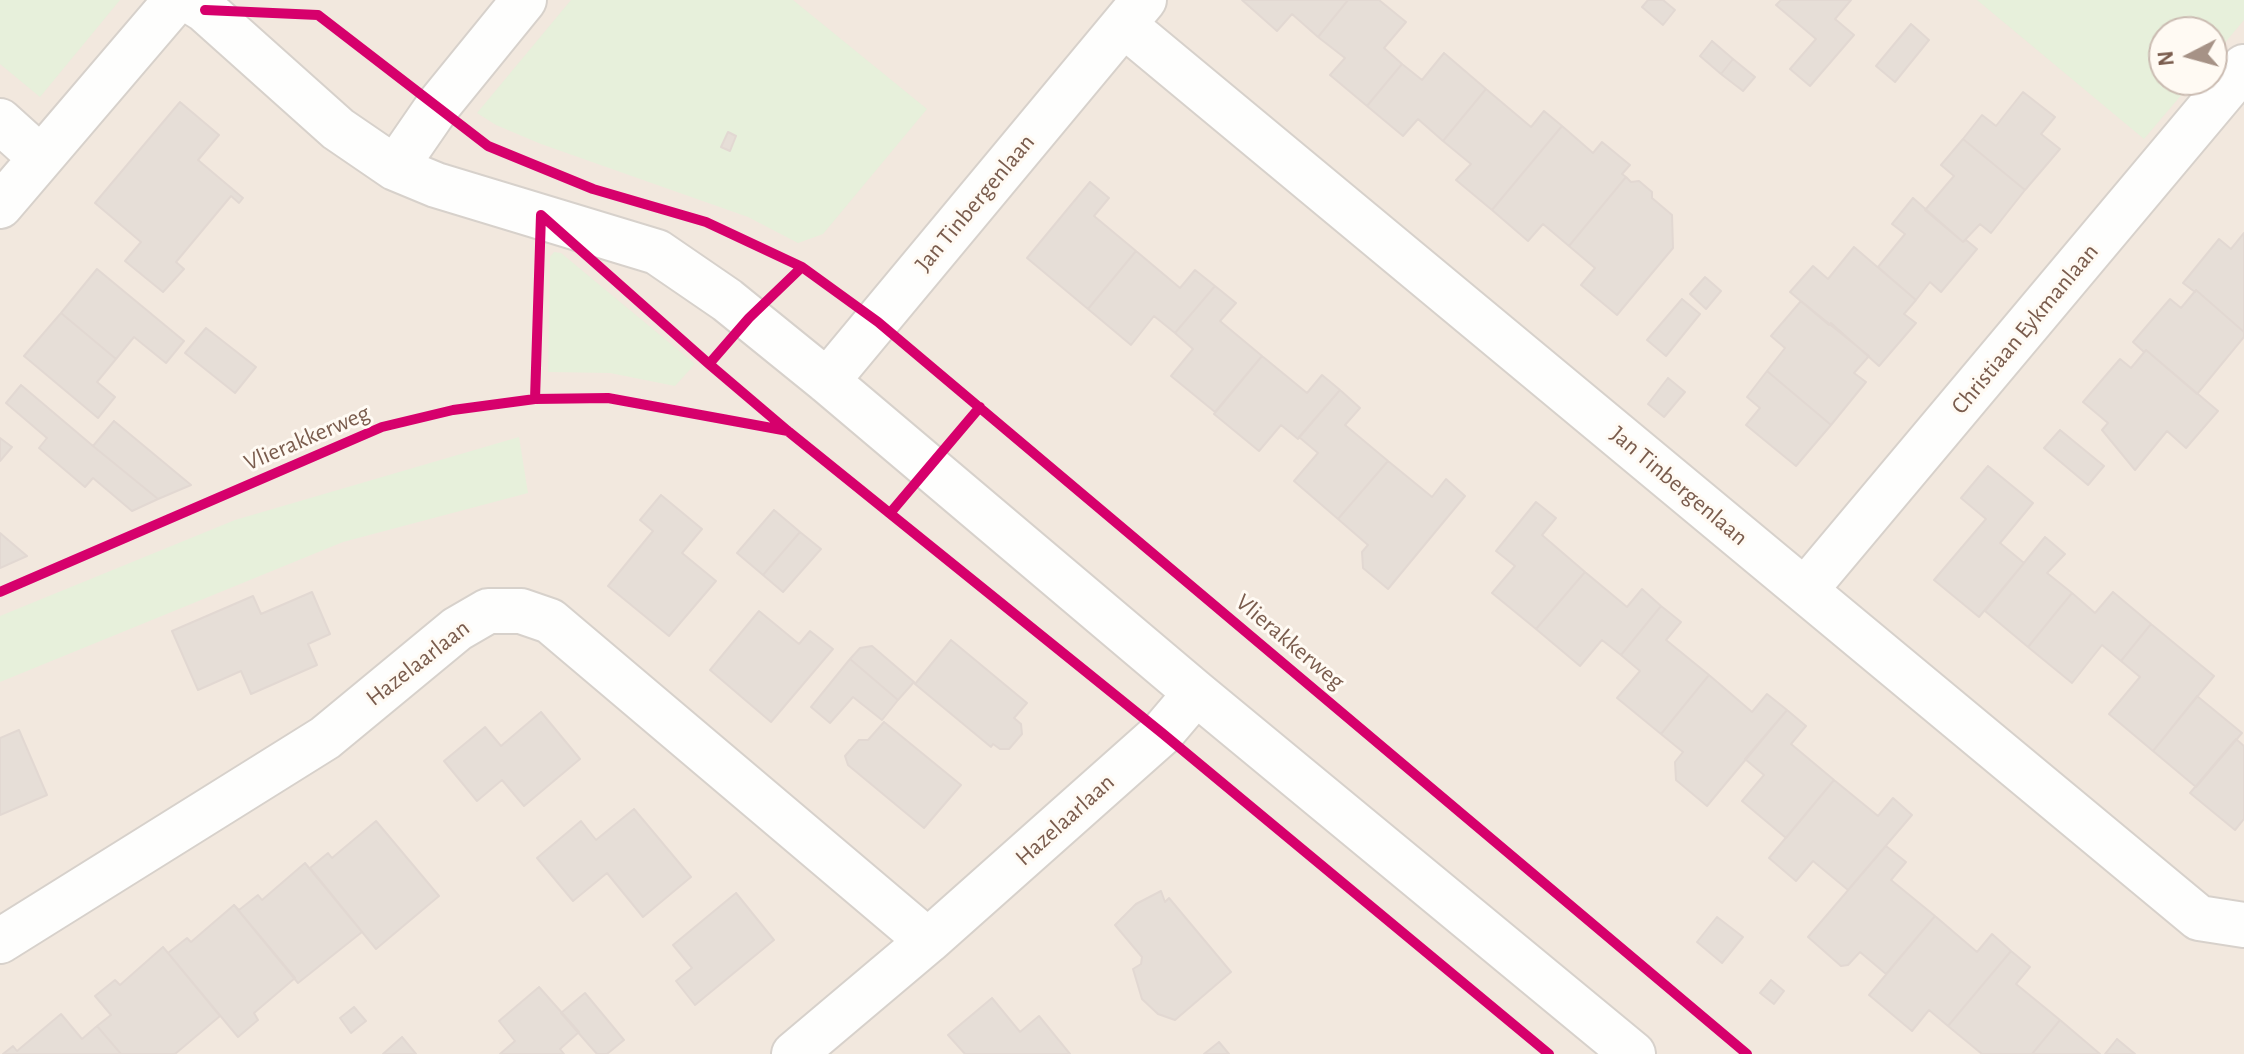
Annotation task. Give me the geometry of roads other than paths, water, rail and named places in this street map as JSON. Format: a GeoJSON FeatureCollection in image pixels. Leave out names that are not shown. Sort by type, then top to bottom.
{"type":"FeatureCollection","features":[{"type":"Feature","properties":{"kind":"street"},"geometry":{"type":"LineString","coordinates":[[0,206],[176,0]]}},
{"type":"Feature","properties":{"kind":"street"},"geometry":{"type":"LineString","coordinates":[[189,0],[205,10],[338,129],[395,168],[436,185],[657,252],[727,300],[1633,1054]]}},
{"type":"Feature","properties":{"kind":"street"},"geometry":{"type":"LineString","coordinates":[[395,168],[437,107],[524,0]]}},
{"type":"Feature","properties":{"kind":"street","name":"Jan Tinbergenlaan"},"geometry":{"type":"LineString","coordinates":[[827,381],[1134,12],[1805,590],[2199,918],[2244,925]]}},
{"type":"Feature","properties":{"kind":"street","name":"Christiaan Eykmanlaan"},"geometry":{"type":"LineString","coordinates":[[1805,590],[2244,67]]}},
{"type":"Feature","properties":{"kind":"street"},"geometry":{"type":"LineString","coordinates":[[0,121],[41,158]]}},
{"type":"Feature","properties":{"kind":"street","name":"Hazelaarlaan"},"geometry":{"type":"LineString","coordinates":[[0,941],[325,738],[457,629],[488,611],[521,611],[550,621],[928,941]]}},
{"type":"Feature","properties":{"kind":"street","name":"Hazelaarlaan"},"geometry":{"type":"LineString","coordinates":[[794,1054],[928,941],[1162,733],[1196,693]]}}]}
